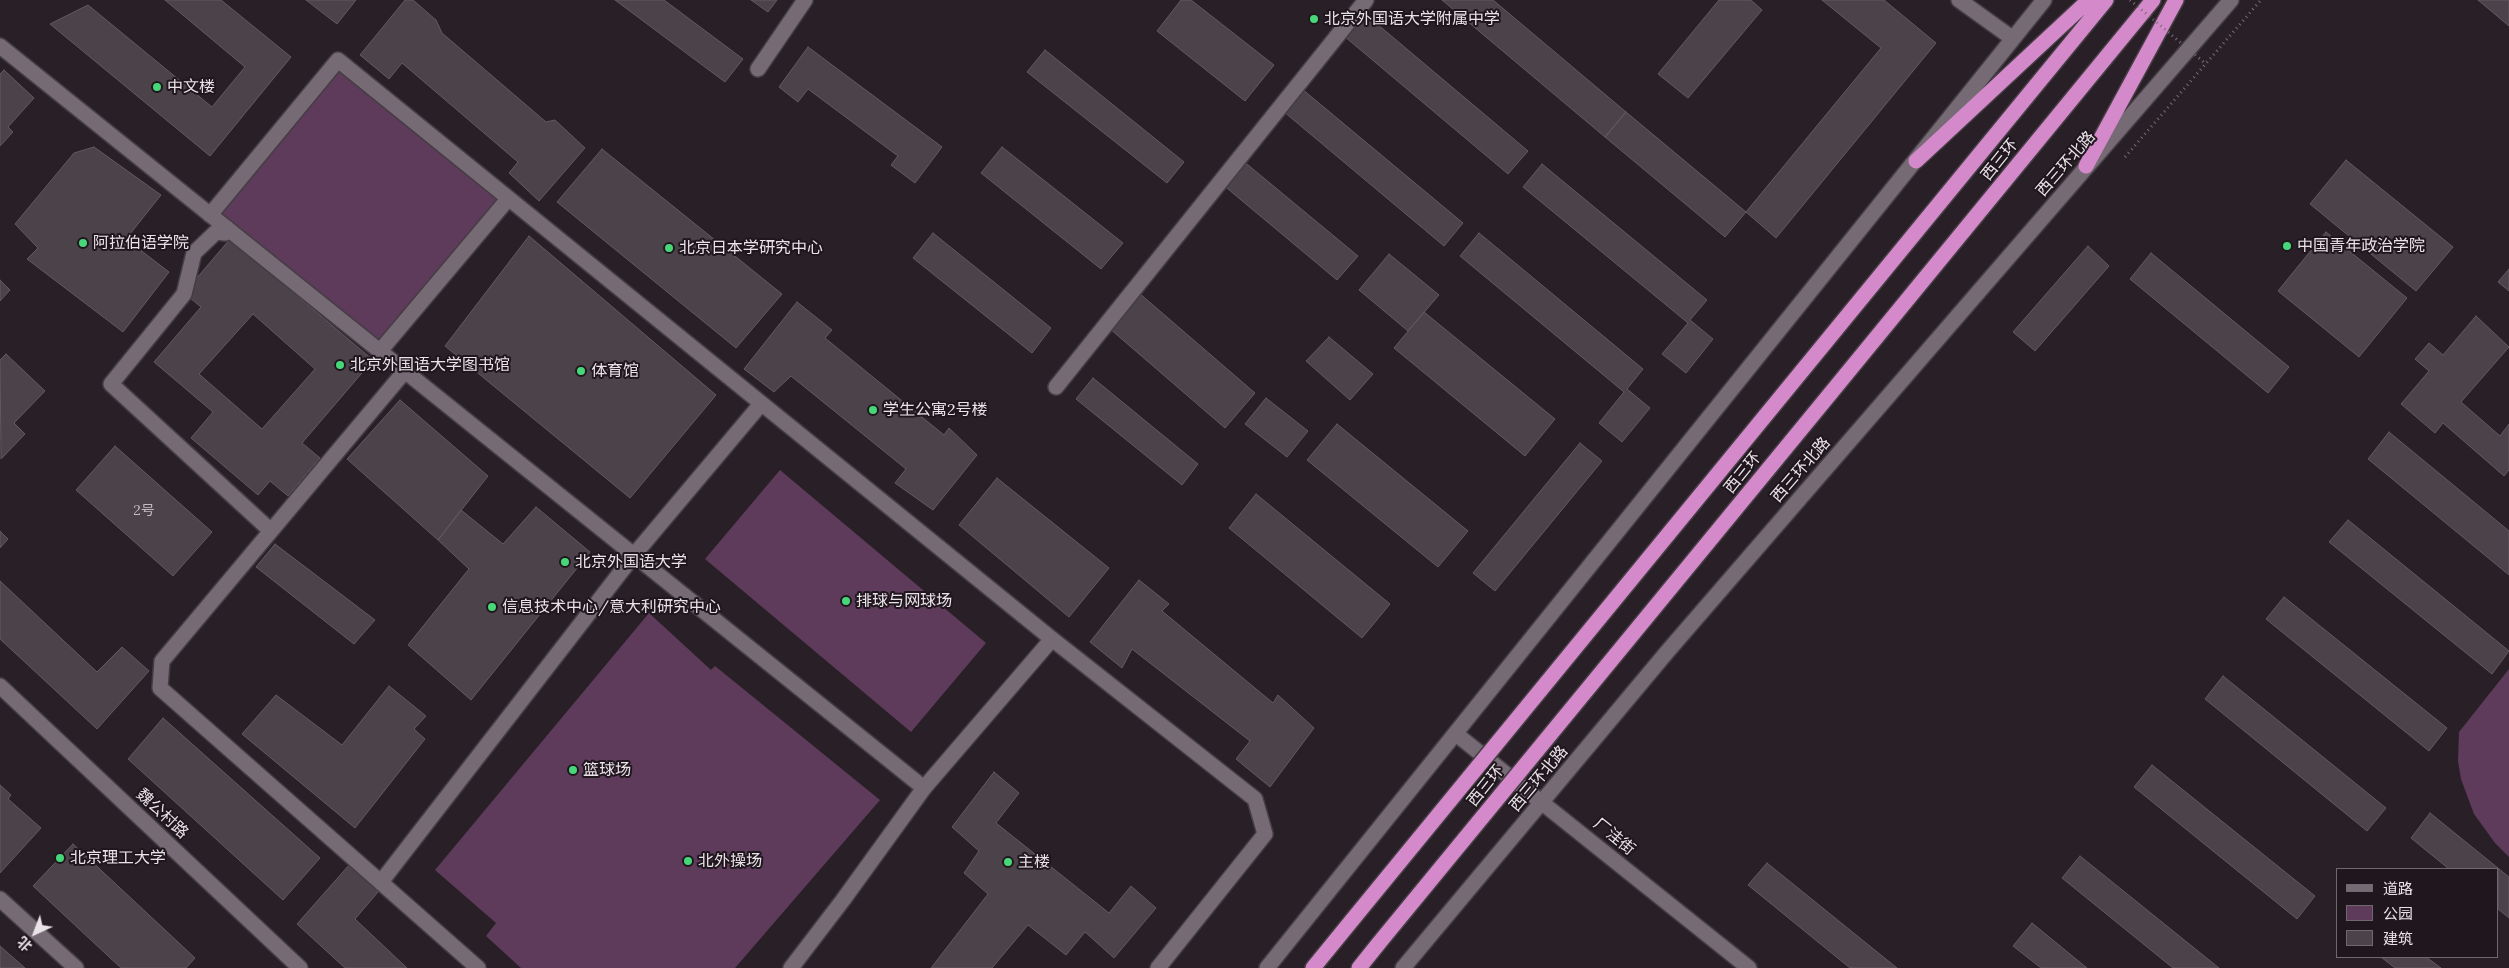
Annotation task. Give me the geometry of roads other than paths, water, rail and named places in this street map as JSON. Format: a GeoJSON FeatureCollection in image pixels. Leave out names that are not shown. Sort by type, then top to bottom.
{"type":"FeatureCollection","features":[{"type":"Feature","properties":{"kind":"highway"},"geometry":{"type":"LineString","coordinates":[[1916,161],[2089,0]]}},
{"type":"Feature","properties":{"kind":"highway","name":"西三环"},"geometry":{"type":"LineString","coordinates":[[1313,968],[2106,0]]}},
{"type":"Feature","properties":{"kind":"highway","name":"西三环"},"geometry":{"type":"LineString","coordinates":[[1359,968],[2153,0]]}},
{"type":"Feature","properties":{"kind":"highway"},"geometry":{"type":"LineString","coordinates":[[2086,166],[2176,0]]}},
{"type":"Feature","properties":{"kind":"street"},"geometry":{"type":"LineString","coordinates":[[758,69],[805,0]]}},
{"type":"Feature","properties":{"kind":"street"},"geometry":{"type":"LineString","coordinates":[[1056,387],[1366,0]]}},
{"type":"Feature","properties":{"kind":"street"},"geometry":{"type":"LineString","coordinates":[[1959,0],[2012,38]]}},
{"type":"Feature","properties":{"kind":"street"},"geometry":{"type":"LineString","coordinates":[[1268,968],[2044,0]]}},
{"type":"Feature","properties":{"kind":"street","name":"西三环北路"},"geometry":{"type":"LineString","coordinates":[[1403,968],[1543,803],[1667,652],[2231,0]]}},
{"type":"Feature","properties":{"kind":"street"},"geometry":{"type":"LineString","coordinates":[[0,46],[924,788]]}},
{"type":"Feature","properties":{"kind":"street"},"geometry":{"type":"LineString","coordinates":[[210,215],[338,60],[1052,639],[1255,799],[1265,834],[1158,968]]}},
{"type":"Feature","properties":{"kind":"street"},"geometry":{"type":"LineString","coordinates":[[380,351],[508,199]]}},
{"type":"Feature","properties":{"kind":"street"},"geometry":{"type":"LineString","coordinates":[[227,228],[225,233],[216,232],[194,253],[184,294],[111,384],[271,531]]}},
{"type":"Feature","properties":{"kind":"street"},"geometry":{"type":"LineString","coordinates":[[405,371],[162,661],[160,688],[478,968]]}},
{"type":"Feature","properties":{"kind":"street"},"geometry":{"type":"LineString","coordinates":[[381,882],[634,554],[761,404]]}},
{"type":"Feature","properties":{"kind":"street"},"geometry":{"type":"LineString","coordinates":[[791,968],[844,900],[924,788],[1052,639]]}},
{"type":"Feature","properties":{"kind":"street","name":"魏公村路"},"geometry":{"type":"LineString","coordinates":[[0,686],[300,968]]}},
{"type":"Feature","properties":{"kind":"street","name":"厂洼街"},"geometry":{"type":"LineString","coordinates":[[1456,734],[1749,968]]}},
{"type":"Feature","properties":{"kind":"street"},"geometry":{"type":"LineString","coordinates":[[0,899],[76,968]]}},
{"type":"Feature","properties":{"kind":"place","name":"北京外国语大学附属中学"},"geometry":{"type":"Point","coordinates":[1314,19]}},
{"type":"Feature","properties":{"kind":"place","name":"中文楼"},"geometry":{"type":"Point","coordinates":[157,87]}},
{"type":"Feature","properties":{"kind":"place","name":"阿拉伯语学院"},"geometry":{"type":"Point","coordinates":[83,243]}},
{"type":"Feature","properties":{"kind":"place","name":"中国青年政治学院"},"geometry":{"type":"Point","coordinates":[2287,246]}},
{"type":"Feature","properties":{"kind":"place","name":"北京日本学研究中心"},"geometry":{"type":"Point","coordinates":[669,248]}},
{"type":"Feature","properties":{"kind":"place","name":"北京外国语大学图书馆"},"geometry":{"type":"Point","coordinates":[340,365]}},
{"type":"Feature","properties":{"kind":"place","name":"体育馆"},"geometry":{"type":"Point","coordinates":[581,371]}},
{"type":"Feature","properties":{"kind":"place","name":"学生公寓2号楼"},"geometry":{"type":"Point","coordinates":[873,410]}},
{"type":"Feature","properties":{"kind":"place","name":"北京外国语大学"},"geometry":{"type":"Point","coordinates":[565,562]}},
{"type":"Feature","properties":{"kind":"place","name":"排球与网球场"},"geometry":{"type":"Point","coordinates":[846,601]}},
{"type":"Feature","properties":{"kind":"place","name":"信息技术中心/意大利研究中心"},"geometry":{"type":"Point","coordinates":[492,607]}},
{"type":"Feature","properties":{"kind":"place","name":"篮球场"},"geometry":{"type":"Point","coordinates":[573,770]}},
{"type":"Feature","properties":{"kind":"place","name":"北京理工大学"},"geometry":{"type":"Point","coordinates":[60,858]}},
{"type":"Feature","properties":{"kind":"place","name":"北外操场"},"geometry":{"type":"Point","coordinates":[688,861]}},
{"type":"Feature","properties":{"kind":"place","name":"主楼"},"geometry":{"type":"Point","coordinates":[1008,862]}}]}
